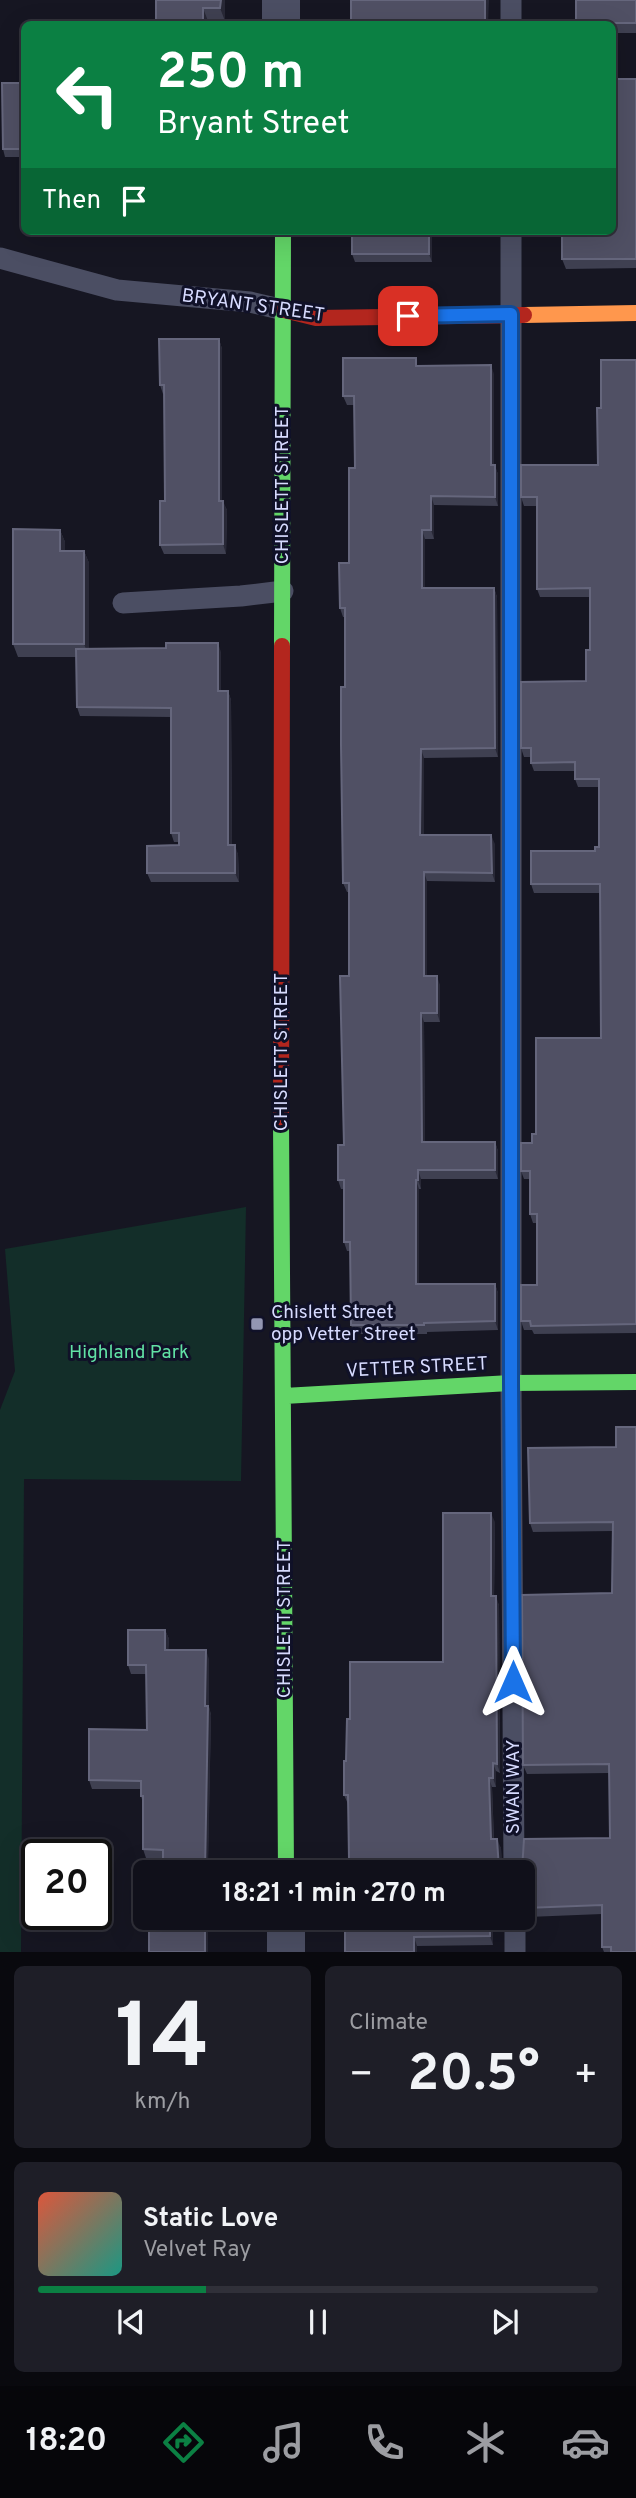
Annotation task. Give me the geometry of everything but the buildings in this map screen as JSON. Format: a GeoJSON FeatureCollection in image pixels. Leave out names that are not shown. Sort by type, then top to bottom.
{"type":"FeatureCollection","features":[{"type":"Feature","properties":{"kind":"street"},"geometry":{"type":"LineString","coordinates":[[281,0],[281,21]]}},
{"type":"Feature","properties":{"kind":"street","name":"CHISLETT STREET"},"geometry":{"type":"LineString","coordinates":[[283,235],[281,1201],[286,1860]]}},
{"type":"Feature","properties":{"kind":"street","name":"BRYANT STREET"},"geometry":{"type":"LineString","coordinates":[[284,310],[316,317],[636,313]]}},
{"type":"Feature","properties":{"kind":"street","name":"VETTER STREET"},"geometry":{"type":"LineString","coordinates":[[284,1396],[511,1383],[636,1382]]}},
{"type":"Feature","properties":{"kind":"street"},"geometry":{"type":"LineString","coordinates":[[286,1930],[286,1952]]}},
{"type":"Feature","properties":{"kind":"lane"},"geometry":{"type":"LineString","coordinates":[[510,0],[511,21]]}},
{"type":"Feature","properties":{"kind":"lane","name":"SWAN WAY"},"geometry":{"type":"LineString","coordinates":[[511,235],[514,1860]]}},
{"type":"Feature","properties":{"kind":"lane","name":"BRYANT STREET"},"geometry":{"type":"LineString","coordinates":[[0,258],[117,290],[250,302],[284,310]]}},
{"type":"Feature","properties":{"kind":"lane"},"geometry":{"type":"LineString","coordinates":[[123,603],[283,591]]}},
{"type":"Feature","properties":{"kind":"lane"},"geometry":{"type":"LineString","coordinates":[[515,1930],[515,1952]]}},
{"type":"Feature","properties":{"kind":"green space","name":"Highland Park"},"geometry":{"type":"Polygon","coordinates":[[[246,1207],[241,1481],[24,1479],[21,1952],[0,1952],[0,1410],[15,1371],[5,1249],[246,1207]]]}},
{"type":"Feature","properties":{"kind":"traffic: fast"},"geometry":{"type":"LineString","coordinates":[[282,646],[283,235]]}},
{"type":"Feature","properties":{"kind":"traffic: fast"},"geometry":{"type":"LineString","coordinates":[[281,1122],[286,1860]]}},
{"type":"Feature","properties":{"kind":"traffic: fast"},"geometry":{"type":"LineString","coordinates":[[284,1396],[511,1383],[636,1382]]}},
{"type":"Feature","properties":{"kind":"traffic: slow"},"geometry":{"type":"LineString","coordinates":[[524,315],[636,313]]}},
{"type":"Feature","properties":{"kind":"traffic: jam"},"geometry":{"type":"LineString","coordinates":[[284,310],[316,318],[524,315]]}},
{"type":"Feature","properties":{"kind":"traffic: jam"},"geometry":{"type":"LineString","coordinates":[[281,1122],[282,646]]}},
{"type":"Feature","properties":{"kind":"place","name":"Chislett Street opp Vetter Street"},"geometry":{"type":"Point","coordinates":[257,1324]}},
{"type":"Feature","properties":{"kind":"route"},"geometry":{"type":"LineString","coordinates":[[408,316],[511,314],[513,1682]]}}]}
